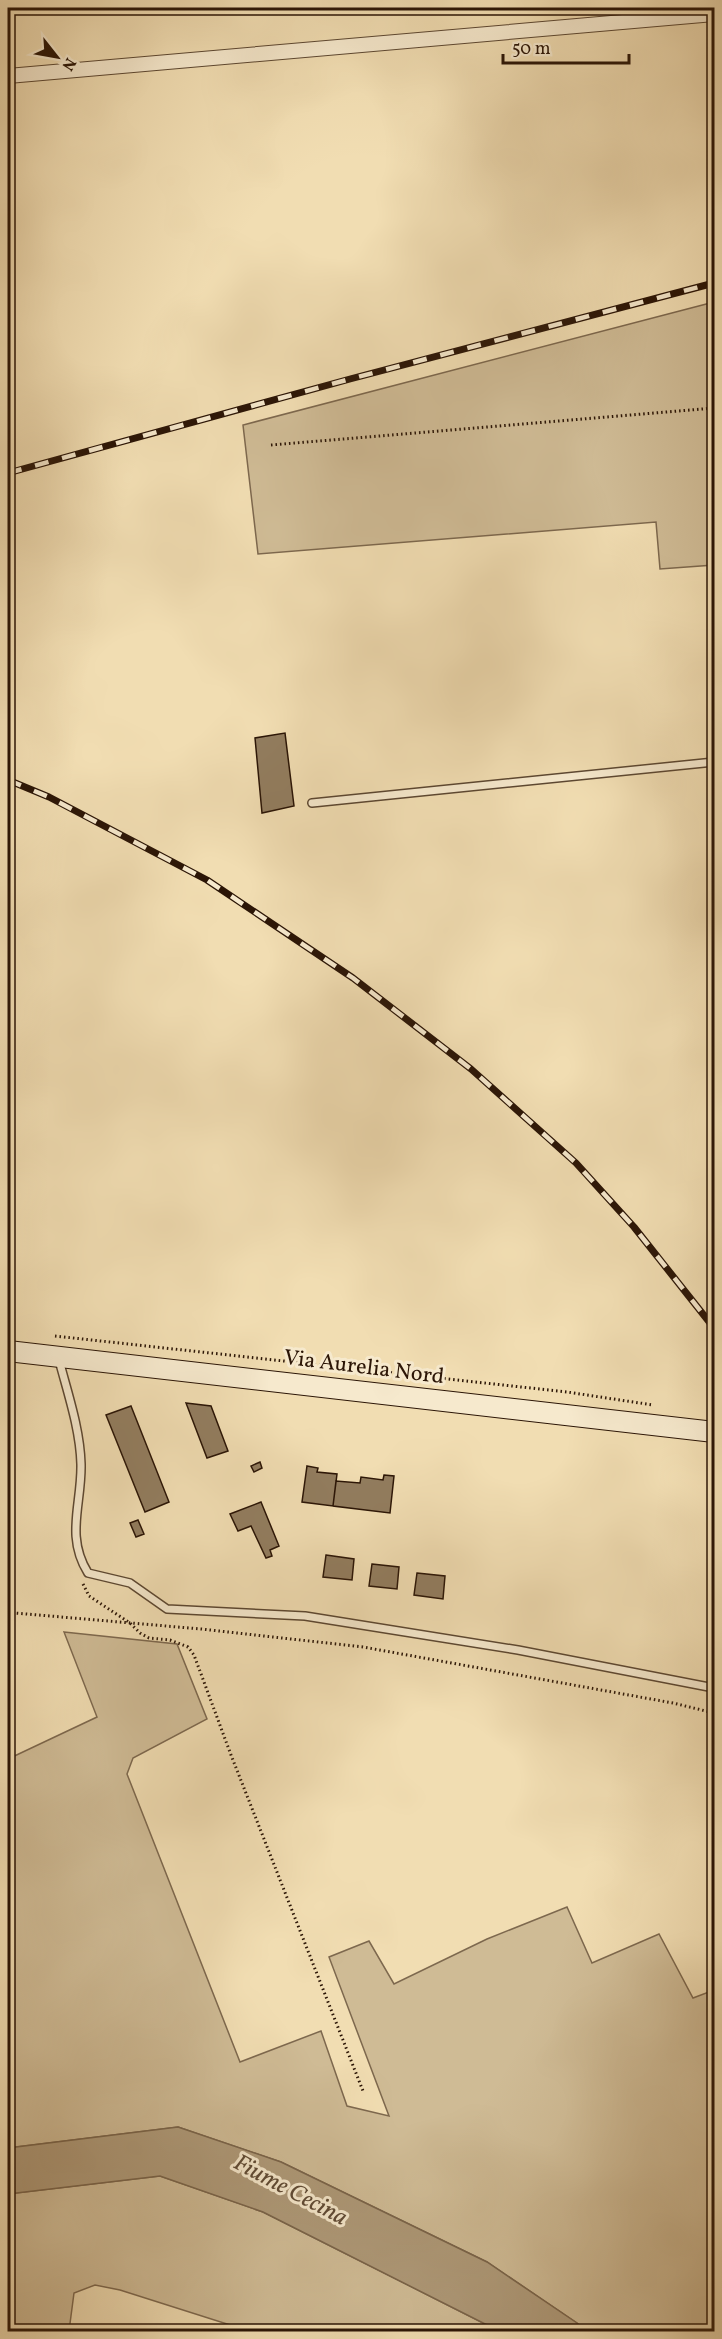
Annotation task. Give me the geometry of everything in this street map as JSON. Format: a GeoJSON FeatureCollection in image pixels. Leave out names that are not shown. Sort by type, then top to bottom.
{"type":"FeatureCollection","features":[{"type":"Feature","properties":{"kind":"main road","name":"Via Aurelia Nord"},"geometry":{"type":"LineString","coordinates":[[8,1351],[714,1432]]}},
{"type":"Feature","properties":{"kind":"street"},"geometry":{"type":"LineString","coordinates":[[8,76],[714,14]]}},
{"type":"Feature","properties":{"kind":"lane"},"geometry":{"type":"LineString","coordinates":[[312,803],[714,762]]}},
{"type":"Feature","properties":{"kind":"lane"},"geometry":{"type":"LineString","coordinates":[[58,1357],[75,1417],[81,1465],[75,1540],[80,1560],[88,1573],[130,1583],[167,1609],[305,1616],[518,1650],[714,1688]]}},
{"type":"Feature","properties":{"kind":"path"},"geometry":{"type":"LineString","coordinates":[[271,445],[714,408]]}},
{"type":"Feature","properties":{"kind":"path"},"geometry":{"type":"LineString","coordinates":[[55,1336],[567,1392],[658,1406]]}},
{"type":"Feature","properties":{"kind":"path"},"geometry":{"type":"LineString","coordinates":[[88,1573],[82,1582],[89,1596],[149,1638],[170,1640],[188,1647],[194,1655],[363,2091]]}},
{"type":"Feature","properties":{"kind":"path"},"geometry":{"type":"LineString","coordinates":[[8,1611],[363,1647],[673,1703],[714,1713]]}},
{"type":"Feature","properties":{"kind":"shaded area"},"geometry":{"type":"Polygon","coordinates":[[[714,302],[714,565],[660,569],[656,522],[258,554],[243,425],[714,302]]]}},
{"type":"Feature","properties":{"kind":"shaded area"},"geometry":{"type":"Polygon","coordinates":[[[64,1632],[177,1644],[207,1719],[133,1758],[127,1774],[240,2062],[321,2031],[347,2106],[389,2116],[329,1957],[369,1941],[394,1984],[487,1939],[567,1907],[592,1963],[659,1934],[693,1998],[714,1990],[714,2331],[585,2331],[577,2323],[487,2262],[281,2162],[178,2127],[8,2148],[8,1759],[97,1717],[64,1632]]]}},
{"type":"Feature","properties":{"kind":"shaded area"},"geometry":{"type":"Polygon","coordinates":[[[160,2176],[263,2212],[499,2331],[249,2331],[120,2290],[95,2285],[74,2293],[69,2331],[8,2331],[8,2194],[160,2176]]]}},
{"type":"Feature","properties":{"kind":"water","name":"Fiume Cecina"},"geometry":{"type":"Polygon","coordinates":[[[178,2127],[281,2162],[487,2262],[577,2323],[585,2331],[499,2331],[263,2212],[160,2176],[8,2194],[8,2148],[178,2127]]]}},
{"type":"Feature","properties":{"kind":"building"},"geometry":{"type":"Polygon","coordinates":[[[285,733],[294,806],[262,813],[255,738],[285,733]]]}},
{"type":"Feature","properties":{"kind":"building"},"geometry":{"type":"Polygon","coordinates":[[[186,1403],[211,1406],[228,1451],[207,1458],[186,1403]]]}},
{"type":"Feature","properties":{"kind":"building"},"geometry":{"type":"Polygon","coordinates":[[[131,1406],[169,1502],[145,1512],[106,1415],[131,1406]]]}},
{"type":"Feature","properties":{"kind":"building"},"geometry":{"type":"Polygon","coordinates":[[[260,1462],[262,1468],[254,1472],[251,1466],[260,1462]]]}},
{"type":"Feature","properties":{"kind":"building"},"geometry":{"type":"Polygon","coordinates":[[[307,1466],[318,1468],[317,1472],[337,1474],[333,1506],[302,1502],[307,1466]]]}},
{"type":"Feature","properties":{"kind":"building"},"geometry":{"type":"Polygon","coordinates":[[[384,1475],[394,1476],[390,1513],[333,1506],[336,1481],[360,1483],[361,1477],[383,1480],[384,1475]]]}},
{"type":"Feature","properties":{"kind":"building"},"geometry":{"type":"Polygon","coordinates":[[[261,1502],[279,1546],[270,1550],[272,1556],[266,1558],[251,1526],[238,1531],[230,1514],[261,1502]]]}},
{"type":"Feature","properties":{"kind":"building"},"geometry":{"type":"Polygon","coordinates":[[[138,1520],[144,1534],[136,1537],[130,1523],[138,1520]]]}},
{"type":"Feature","properties":{"kind":"building"},"geometry":{"type":"Polygon","coordinates":[[[326,1555],[354,1559],[352,1580],[323,1577],[326,1555]]]}},
{"type":"Feature","properties":{"kind":"building"},"geometry":{"type":"Polygon","coordinates":[[[372,1564],[399,1567],[397,1589],[369,1586],[372,1564]]]}},
{"type":"Feature","properties":{"kind":"building"},"geometry":{"type":"Polygon","coordinates":[[[417,1573],[445,1576],[443,1599],[414,1595],[417,1573]]]}},
{"type":"Feature","properties":{"kind":"railway"},"geometry":{"type":"LineString","coordinates":[[8,473],[350,379],[714,283]]}},
{"type":"Feature","properties":{"kind":"railway"},"geometry":{"type":"LineString","coordinates":[[8,780],[49,797],[207,880],[353,978],[471,1069],[576,1163],[634,1227],[714,1328]]}}]}
